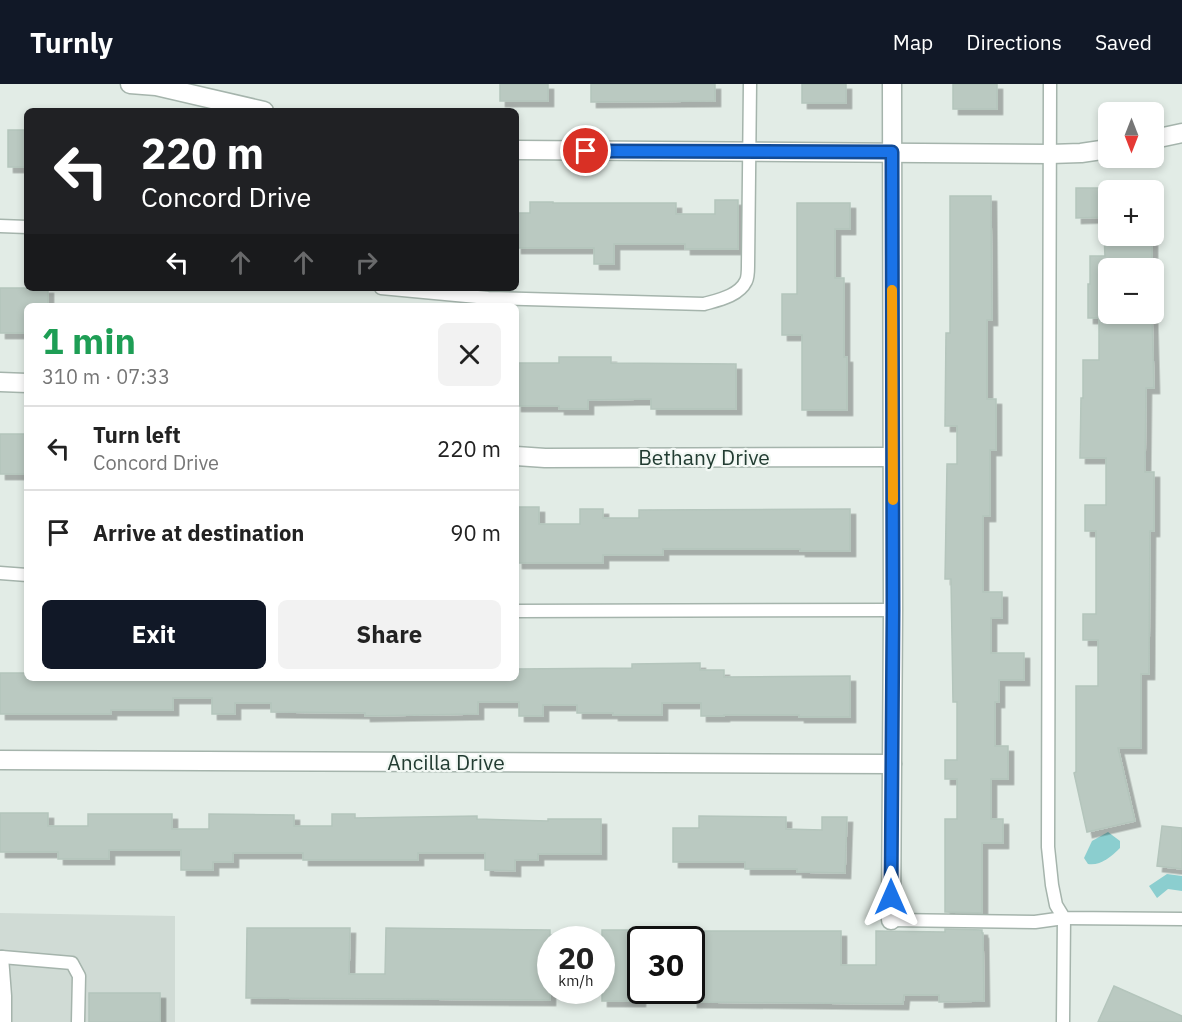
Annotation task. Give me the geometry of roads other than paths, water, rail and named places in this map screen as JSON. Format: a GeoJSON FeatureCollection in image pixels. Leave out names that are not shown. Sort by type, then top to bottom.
{"type":"FeatureCollection","features":[{"type":"Feature","properties":{"kind":"street"},"geometry":{"type":"LineString","coordinates":[[130,84],[156,86],[251,108]]}},
{"type":"Feature","properties":{"kind":"street"},"geometry":{"type":"LineString","coordinates":[[891,920],[892,84]]}},
{"type":"Feature","properties":{"kind":"street"},"geometry":{"type":"LineString","coordinates":[[1164,137],[1182,133]]}},
{"type":"Feature","properties":{"kind":"street"},"geometry":{"type":"LineString","coordinates":[[519,150],[1050,154],[1098,150]]}},
{"type":"Feature","properties":{"kind":"street"},"geometry":{"type":"LineString","coordinates":[[0,382],[24,382]]}},
{"type":"Feature","properties":{"kind":"street","name":"Bethany Drive"},"geometry":{"type":"LineString","coordinates":[[519,456],[892,457]]}},
{"type":"Feature","properties":{"kind":"street","name":"Ancilla Drive"},"geometry":{"type":"LineString","coordinates":[[0,760],[892,764]]}},
{"type":"Feature","properties":{"kind":"lane"},"geometry":{"type":"LineString","coordinates":[[413,291],[488,298],[704,304],[724,298],[738,290],[746,281],[748,256],[750,84]]}},
{"type":"Feature","properties":{"kind":"lane"},"geometry":{"type":"LineString","coordinates":[[1050,84],[1048,847],[1056,905],[1064,918],[1063,1022]]}},
{"type":"Feature","properties":{"kind":"lane"},"geometry":{"type":"LineString","coordinates":[[0,226],[24,227]]}},
{"type":"Feature","properties":{"kind":"lane"},"geometry":{"type":"LineString","coordinates":[[0,573],[24,575]]}},
{"type":"Feature","properties":{"kind":"lane"},"geometry":{"type":"LineString","coordinates":[[519,611],[893,610]]}},
{"type":"Feature","properties":{"kind":"lane"},"geometry":{"type":"LineString","coordinates":[[891,920],[1035,922],[1064,918],[1182,919]]}},
{"type":"Feature","properties":{"kind":"lane"},"geometry":{"type":"LineString","coordinates":[[5,1022],[1,957],[72,963],[79,976],[78,1022]]}},
{"type":"Feature","properties":{"kind":"water"},"geometry":{"type":"Polygon","coordinates":[[[1108,832],[1120,841],[1120,848],[1101,862],[1088,864],[1084,858],[1092,841],[1108,832]]]}},
{"type":"Feature","properties":{"kind":"water"},"geometry":{"type":"Polygon","coordinates":[[[1167,874],[1182,876],[1182,891],[1168,889],[1157,898],[1149,886],[1167,874]]]}}]}
